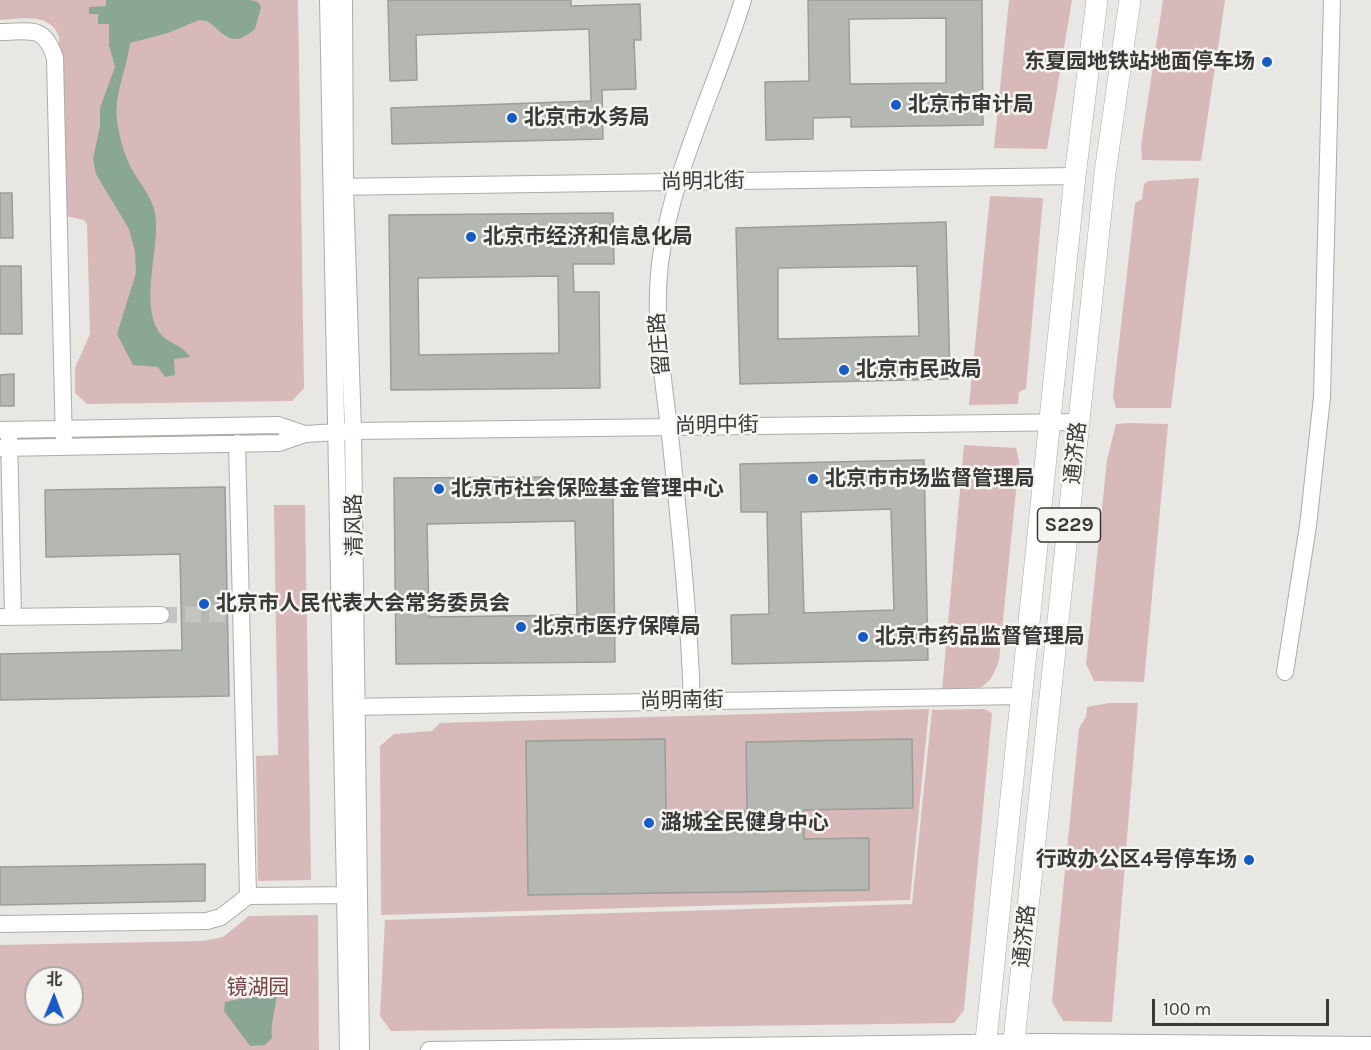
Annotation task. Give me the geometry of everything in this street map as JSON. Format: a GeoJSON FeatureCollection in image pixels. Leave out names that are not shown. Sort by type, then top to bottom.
{"type":"FeatureCollection","features":[{"type":"Feature","properties":{"kind":"main road","name":"通济路"},"geometry":{"type":"LineString","coordinates":[[985,1047],[1075,176],[1097,0]]}},
{"type":"Feature","properties":{"kind":"main road","name":"通济路"},"geometry":{"type":"LineString","coordinates":[[1013,1047],[1105,173],[1130,0]]}},
{"type":"Feature","properties":{"kind":"street","name":"清风路"},"geometry":{"type":"LineString","coordinates":[[328,0],[338,187],[346,431],[353,895],[361,1050]]}},
{"type":"Feature","properties":{"kind":"street","name":"清风路"},"geometry":{"type":"LineString","coordinates":[[338,187],[344,0]]}},
{"type":"Feature","properties":{"kind":"street","name":"留庄路"},"geometry":{"type":"LineString","coordinates":[[692,701],[688,603],[656,311],[661,262],[676,182],[726,54],[743,0]]}},
{"type":"Feature","properties":{"kind":"street"},"geometry":{"type":"LineString","coordinates":[[1285,672],[1308,526],[1322,397],[1332,0]]}},
{"type":"Feature","properties":{"kind":"street"},"geometry":{"type":"LineString","coordinates":[[0,32],[39,32],[49,39],[55,58],[64,438]]}},
{"type":"Feature","properties":{"kind":"street","name":"尚明北街"},"geometry":{"type":"LineString","coordinates":[[338,187],[1075,176]]}},
{"type":"Feature","properties":{"kind":"street","name":"尚明中街"},"geometry":{"type":"LineString","coordinates":[[306,434],[346,431],[1080,422]]}},
{"type":"Feature","properties":{"kind":"street"},"geometry":{"type":"LineString","coordinates":[[5,448],[64,438],[278,425],[306,434]]}},
{"type":"Feature","properties":{"kind":"street"},"geometry":{"type":"LineString","coordinates":[[161,615],[6,617],[5,430],[64,438],[279,443],[306,434]]}},
{"type":"Feature","properties":{"kind":"street"},"geometry":{"type":"LineString","coordinates":[[237,442],[237,614],[248,896]]}},
{"type":"Feature","properties":{"kind":"street","name":"尚明南街"},"geometry":{"type":"LineString","coordinates":[[350,707],[1022,696]]}},
{"type":"Feature","properties":{"kind":"street","name":"清风路"},"geometry":{"type":"LineString","coordinates":[[348,1050],[353,895]]}},
{"type":"Feature","properties":{"kind":"street"},"geometry":{"type":"LineString","coordinates":[[0,924],[207,921],[221,917],[248,896],[353,895]]}},
{"type":"Feature","properties":{"kind":"street"},"geometry":{"type":"LineString","coordinates":[[429,1050],[1371,1045]]}},
{"type":"Feature","properties":{"kind":"green space"},"geometry":{"type":"Polygon","coordinates":[[[0,0],[298,0],[304,388],[292,401],[87,404],[75,393],[75,368],[90,334],[87,224],[84,220],[66,216],[63,207],[59,37],[55,29],[42,20],[26,18],[0,20],[0,0]]]}},
{"type":"Feature","properties":{"kind":"green space"},"geometry":{"type":"Polygon","coordinates":[[[1009,0],[1072,0],[1047,149],[994,148],[1009,0]]]}},
{"type":"Feature","properties":{"kind":"green space"},"geometry":{"type":"Polygon","coordinates":[[[1163,0],[1225,0],[1201,161],[1142,160],[1141,146],[1163,0]]]}},
{"type":"Feature","properties":{"kind":"green space"},"geometry":{"type":"Polygon","coordinates":[[[1199,178],[1171,408],[1116,408],[1113,396],[1135,203],[1142,199],[1144,184],[1148,181],[1199,178]]]}},
{"type":"Feature","properties":{"kind":"green space"},"geometry":{"type":"Polygon","coordinates":[[[990,196],[1043,198],[1026,389],[1019,392],[1018,404],[969,405],[990,196]]]}},
{"type":"Feature","properties":{"kind":"green space"},"geometry":{"type":"Polygon","coordinates":[[[1116,424],[1168,424],[1144,682],[1094,681],[1086,664],[1107,460],[1116,424]]]}},
{"type":"Feature","properties":{"kind":"green space"},"geometry":{"type":"Polygon","coordinates":[[[964,445],[1016,448],[1019,461],[999,660],[995,671],[985,685],[971,690],[942,690],[964,445]]]}},
{"type":"Feature","properties":{"kind":"green space"},"geometry":{"type":"Polygon","coordinates":[[[274,505],[305,505],[311,880],[258,881],[256,756],[278,755],[274,505]]]}},
{"type":"Feature","properties":{"kind":"green space"},"geometry":{"type":"Polygon","coordinates":[[[1109,703],[1138,703],[1112,1022],[1063,1021],[1052,1002],[1079,728],[1086,717],[1087,707],[1109,703]]]}},
{"type":"Feature","properties":{"kind":"green space","name":"潞城全民健身中心"},"geometry":{"type":"Polygon","coordinates":[[[929,709],[910,900],[381,915],[380,746],[394,734],[432,731],[440,723],[929,709]]]}},
{"type":"Feature","properties":{"kind":"green space"},"geometry":{"type":"Polygon","coordinates":[[[984,709],[992,713],[964,1010],[954,1023],[391,1031],[380,1016],[385,920],[912,904],[932,710],[984,709]]]}},
{"type":"Feature","properties":{"kind":"green space","name":"镜湖园"},"geometry":{"type":"Polygon","coordinates":[[[318,915],[319,1050],[0,1050],[0,945],[203,941],[223,937],[249,916],[318,915]]]}},
{"type":"Feature","properties":{"kind":"shaded area"},"geometry":{"type":"Polygon","coordinates":[[[106,0],[251,0],[258,2],[261,7],[255,29],[239,38],[228,37],[207,21],[199,20],[168,33],[130,43],[117,101],[117,120],[128,163],[148,195],[155,213],[151,290],[153,320],[162,336],[183,349],[190,357],[174,359],[175,375],[165,377],[158,367],[133,365],[117,334],[136,273],[135,252],[129,229],[96,174],[93,159],[100,126],[100,108],[115,67],[109,45],[109,24],[98,24],[98,14],[89,14],[89,7],[106,6],[106,0]]]}},
{"type":"Feature","properties":{"kind":"shaded area"},"geometry":{"type":"Polygon","coordinates":[[[269,986],[277,993],[272,1038],[265,1045],[250,1046],[224,1011],[225,1002],[249,997],[255,988],[269,986]]]}},
{"type":"Feature","properties":{"kind":"building"},"geometry":{"type":"Polygon","coordinates":[[[388,0],[571,0],[571,6],[640,4],[641,40],[634,40],[636,89],[602,90],[603,139],[392,144],[391,108],[591,101],[589,29],[416,35],[417,80],[390,81],[388,0]]]}},
{"type":"Feature","properties":{"kind":"building"},"geometry":{"type":"Polygon","coordinates":[[[808,0],[982,0],[983,125],[851,127],[851,117],[813,118],[813,139],[766,140],[765,82],[809,81],[808,0]],[[946,18],[849,19],[850,84],[946,83],[946,18]]]}},
{"type":"Feature","properties":{"kind":"building"},"geometry":{"type":"Polygon","coordinates":[[[0,193],[12,193],[13,238],[0,238],[0,193]]]}},
{"type":"Feature","properties":{"kind":"building"},"geometry":{"type":"Polygon","coordinates":[[[613,213],[614,264],[573,264],[574,292],[599,292],[600,388],[391,390],[389,215],[613,213]],[[558,276],[418,278],[419,355],[559,353],[558,276]]]}},
{"type":"Feature","properties":{"kind":"building"},"geometry":{"type":"Polygon","coordinates":[[[946,222],[950,379],[740,384],[736,228],[946,222]],[[917,266],[778,268],[778,339],[919,336],[917,266]]]}},
{"type":"Feature","properties":{"kind":"building"},"geometry":{"type":"Polygon","coordinates":[[[0,266],[21,266],[22,334],[0,334],[0,266]]]}},
{"type":"Feature","properties":{"kind":"building"},"geometry":{"type":"Polygon","coordinates":[[[14,374],[14,406],[0,406],[0,375],[14,374]]]}},
{"type":"Feature","properties":{"kind":"building"},"geometry":{"type":"Polygon","coordinates":[[[924,460],[928,660],[732,664],[731,615],[769,614],[767,512],[741,512],[740,464],[924,460]],[[891,509],[801,512],[804,613],[894,610],[891,509]]]}},
{"type":"Feature","properties":{"kind":"building"},"geometry":{"type":"Polygon","coordinates":[[[550,477],[550,497],[613,496],[615,662],[396,664],[394,478],[550,477]],[[575,521],[427,524],[429,617],[577,615],[575,521]]]}},
{"type":"Feature","properties":{"kind":"building","name":"北京市人民代表大会常务委员会"},"geometry":{"type":"Polygon","coordinates":[[[225,487],[229,696],[0,700],[0,654],[182,650],[180,554],[46,557],[45,490],[225,487]]]}},
{"type":"Feature","properties":{"kind":"building"},"geometry":{"type":"Polygon","coordinates":[[[665,739],[666,812],[747,811],[746,742],[912,739],[913,808],[804,810],[804,839],[869,838],[869,890],[528,895],[526,741],[665,739]]]}},
{"type":"Feature","properties":{"kind":"building"},"geometry":{"type":"Polygon","coordinates":[[[205,864],[205,901],[0,905],[0,867],[205,864]]]}},
{"type":"Feature","properties":{"kind":"tunnel"},"geometry":{"type":"LineString","coordinates":[[161,615],[232,614]]}},
{"type":"Feature","properties":{"kind":"place","name":"东夏园地铁站地面停车场"},"geometry":{"type":"Point","coordinates":[1267,62]}},
{"type":"Feature","properties":{"kind":"place","name":"北京市审计局"},"geometry":{"type":"Point","coordinates":[896,105]}},
{"type":"Feature","properties":{"kind":"place","name":"北京市水务局"},"geometry":{"type":"Point","coordinates":[512,118]}},
{"type":"Feature","properties":{"kind":"place","name":"北京市经济和信息化局"},"geometry":{"type":"Point","coordinates":[471,237]}},
{"type":"Feature","properties":{"kind":"place","name":"北京市民政局"},"geometry":{"type":"Point","coordinates":[844,370]}},
{"type":"Feature","properties":{"kind":"place","name":"北京市市场监督管理局"},"geometry":{"type":"Point","coordinates":[813,479]}},
{"type":"Feature","properties":{"kind":"place","name":"北京市社会保险基金管理中心"},"geometry":{"type":"Point","coordinates":[439,489]}},
{"type":"Feature","properties":{"kind":"place","name":"北京市人民代表大会常务委员会"},"geometry":{"type":"Point","coordinates":[204,604]}},
{"type":"Feature","properties":{"kind":"place","name":"北京市医疗保障局"},"geometry":{"type":"Point","coordinates":[521,627]}},
{"type":"Feature","properties":{"kind":"place","name":"北京市药品监督管理局"},"geometry":{"type":"Point","coordinates":[863,637]}},
{"type":"Feature","properties":{"kind":"place","name":"潞城全民健身中心"},"geometry":{"type":"Point","coordinates":[649,823]}},
{"type":"Feature","properties":{"kind":"place","name":"行政办公区4号停车场"},"geometry":{"type":"Point","coordinates":[1249,860]}}]}
